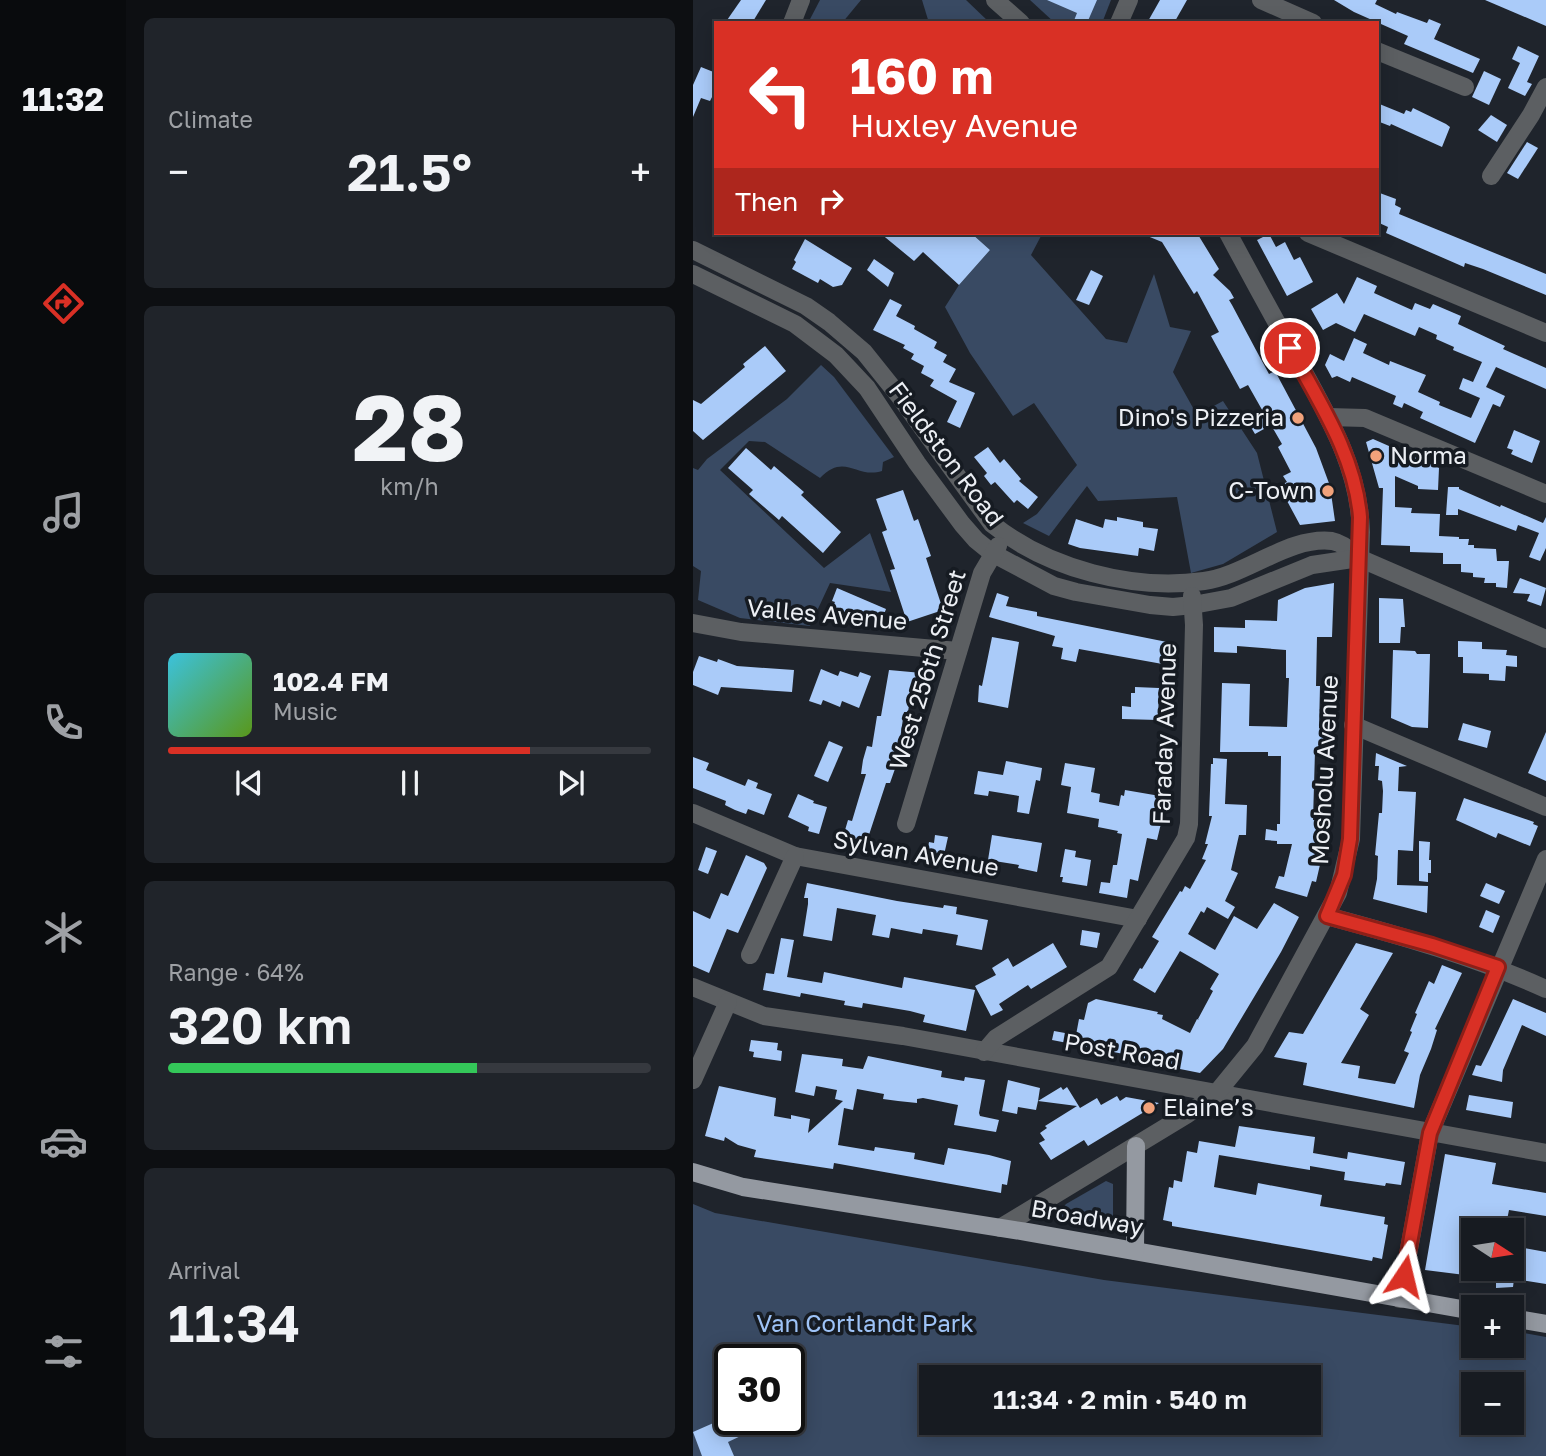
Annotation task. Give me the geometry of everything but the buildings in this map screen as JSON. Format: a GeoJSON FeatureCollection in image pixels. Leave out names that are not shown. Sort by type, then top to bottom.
{"type":"FeatureCollection","features":[{"type":"Feature","properties":{"kind":"main road"},"geometry":{"type":"LineString","coordinates":[[1135,1251],[1136,1146]]}},
{"type":"Feature","properties":{"kind":"main road","name":"Broadway"},"geometry":{"type":"LineString","coordinates":[[693,1172],[743,1187],[1000,1228],[1461,1309]]}},
{"type":"Feature","properties":{"kind":"main road"},"geometry":{"type":"LineString","coordinates":[[1524,1320],[1546,1324]]}},
{"type":"Feature","properties":{"kind":"street"},"geometry":{"type":"LineString","coordinates":[[793,21],[801,0]]}},
{"type":"Feature","properties":{"kind":"street"},"geometry":{"type":"LineString","coordinates":[[995,0],[1019,21]]}},
{"type":"Feature","properties":{"kind":"street"},"geometry":{"type":"LineString","coordinates":[[1120,21],[1129,0]]}},
{"type":"Feature","properties":{"kind":"street"},"geometry":{"type":"LineString","coordinates":[[1261,0],[1308,21]]}},
{"type":"Feature","properties":{"kind":"street"},"geometry":{"type":"LineString","coordinates":[[1379,52],[1465,87]]}},
{"type":"Feature","properties":{"kind":"street"},"geometry":{"type":"LineString","coordinates":[[1491,176],[1531,116],[1546,87]]}},
{"type":"Feature","properties":{"kind":"street","name":"Mosholu Avenue"},"geometry":{"type":"LineString","coordinates":[[1000,1228],[1136,1146],[1215,1094],[1255,1046],[1327,916],[1338,893],[1349,849],[1360,517],[1356,485],[1328,417],[1229,235]]}},
{"type":"Feature","properties":{"kind":"street"},"geometry":{"type":"LineString","coordinates":[[1313,235],[1546,332]]}},
{"type":"Feature","properties":{"kind":"street","name":"Fieldston Road"},"geometry":{"type":"LineString","coordinates":[[693,250],[806,306],[847,336],[876,365],[980,511],[1006,535],[1044,557],[1081,570],[1173,584],[1224,576],[1289,549],[1333,541],[1347,547],[1359,558],[1546,639]]}},
{"type":"Feature","properties":{"kind":"street","name":"Fieldston Road"},"geometry":{"type":"LineString","coordinates":[[693,274],[795,324],[836,355],[858,378],[962,524],[992,553],[1034,577],[1076,592],[1173,607],[1231,598],[1312,565],[1359,558]]}},
{"type":"Feature","properties":{"kind":"street","name":"Fieldston Road"},"geometry":{"type":"LineString","coordinates":[[858,378],[876,365]]}},
{"type":"Feature","properties":{"kind":"street"},"geometry":{"type":"LineString","coordinates":[[1328,417],[1364,418],[1546,494]]}},
{"type":"Feature","properties":{"kind":"street","name":"West 256th Street"},"geometry":{"type":"LineString","coordinates":[[906,824],[982,573],[992,553],[1006,535]]}},
{"type":"Feature","properties":{"kind":"street","name":"Faraday Avenue"},"geometry":{"type":"LineString","coordinates":[[984,1052],[996,1038],[1101,973],[1113,961],[1188,832],[1193,605],[1191,582]]}},
{"type":"Feature","properties":{"kind":"street","name":"Valles Avenue"},"geometry":{"type":"LineString","coordinates":[[693,623],[741,632],[958,651]]}},
{"type":"Feature","properties":{"kind":"street"},"geometry":{"type":"LineString","coordinates":[[1353,725],[1546,807]]}},
{"type":"Feature","properties":{"kind":"street","name":"Sylvan Avenue"},"geometry":{"type":"LineString","coordinates":[[693,813],[795,856],[1138,919]]}},
{"type":"Feature","properties":{"kind":"street"},"geometry":{"type":"LineString","coordinates":[[750,954],[795,856]]}},
{"type":"Feature","properties":{"kind":"street"},"geometry":{"type":"LineString","coordinates":[[1400,1299],[1430,1133],[1546,859]]}},
{"type":"Feature","properties":{"kind":"street"},"geometry":{"type":"LineString","coordinates":[[1327,916],[1432,945],[1498,967],[1546,989]]}},
{"type":"Feature","properties":{"kind":"street","name":"Post Road"},"geometry":{"type":"LineString","coordinates":[[693,987],[764,1016],[902,1036],[1546,1153]]}},
{"type":"Feature","properties":{"kind":"street"},"geometry":{"type":"LineString","coordinates":[[693,1080],[728,1002]]}},
{"type":"Feature","properties":{"kind":"green space"},"geometry":{"type":"Polygon","coordinates":[[[820,0],[861,0],[844,21],[809,21],[820,0]]]}},
{"type":"Feature","properties":{"kind":"green space"},"geometry":{"type":"Polygon","coordinates":[[[922,0],[966,0],[988,21],[928,21],[922,0]]]}},
{"type":"Feature","properties":{"kind":"green space"},"geometry":{"type":"Polygon","coordinates":[[[1030,0],[1111,0],[1103,21],[1053,21],[1030,0]]]}},
{"type":"Feature","properties":{"kind":"green space"},"geometry":{"type":"Polygon","coordinates":[[[973,235],[1040,235],[1031,255],[1106,339],[1127,343],[1154,274],[1170,327],[1191,331],[1173,372],[1197,415],[1223,401],[1257,453],[1277,532],[1223,564],[1191,573],[1177,497],[1098,501],[1087,486],[1049,536],[1023,523],[1037,514],[1077,465],[1034,403],[1013,416],[970,353],[945,307],[959,285],[990,250],[973,235]]]}},
{"type":"Feature","properties":{"kind":"green space"},"geometry":{"type":"Polygon","coordinates":[[[821,365],[834,377],[894,457],[883,462],[882,471],[865,472],[844,466],[829,471],[820,478],[765,442],[749,441],[720,470],[824,568],[870,533],[891,592],[830,583],[810,626],[740,618],[698,600],[701,571],[693,566],[693,468],[698,470],[707,459],[787,399],[821,365]]]}},
{"type":"Feature","properties":{"kind":"green space"},"geometry":{"type":"Polygon","coordinates":[[[1106,1181],[1113,1184],[1113,1218],[1109,1225],[1060,1217],[1059,1212],[1066,1204],[1106,1181]]]}},
{"type":"Feature","properties":{"kind":"green space","name":"Van Cortlandt Park"},"geometry":{"type":"Polygon","coordinates":[[[693,1204],[715,1213],[1104,1280],[1461,1325],[1461,1358],[1524,1358],[1524,1333],[1546,1337],[1546,1456],[693,1456],[693,1204]]]}},
{"type":"Feature","properties":{"kind":"place","name":"Dino's Pizzeria"},"geometry":{"type":"Point","coordinates":[1298,418]}},
{"type":"Feature","properties":{"kind":"place","name":"Norma"},"geometry":{"type":"Point","coordinates":[1376,456]}},
{"type":"Feature","properties":{"kind":"place","name":"C-Town"},"geometry":{"type":"Point","coordinates":[1328,491]}},
{"type":"Feature","properties":{"kind":"place","name":"Elaine’s"},"geometry":{"type":"Point","coordinates":[1149,1108]}},
{"type":"Feature","properties":{"kind":"route"},"geometry":{"type":"LineString","coordinates":[[1290,348],[1341,443],[1356,485],[1360,517],[1350,839],[1344,875],[1327,916],[1432,945],[1498,967],[1430,1133],[1404,1276]]}}]}
